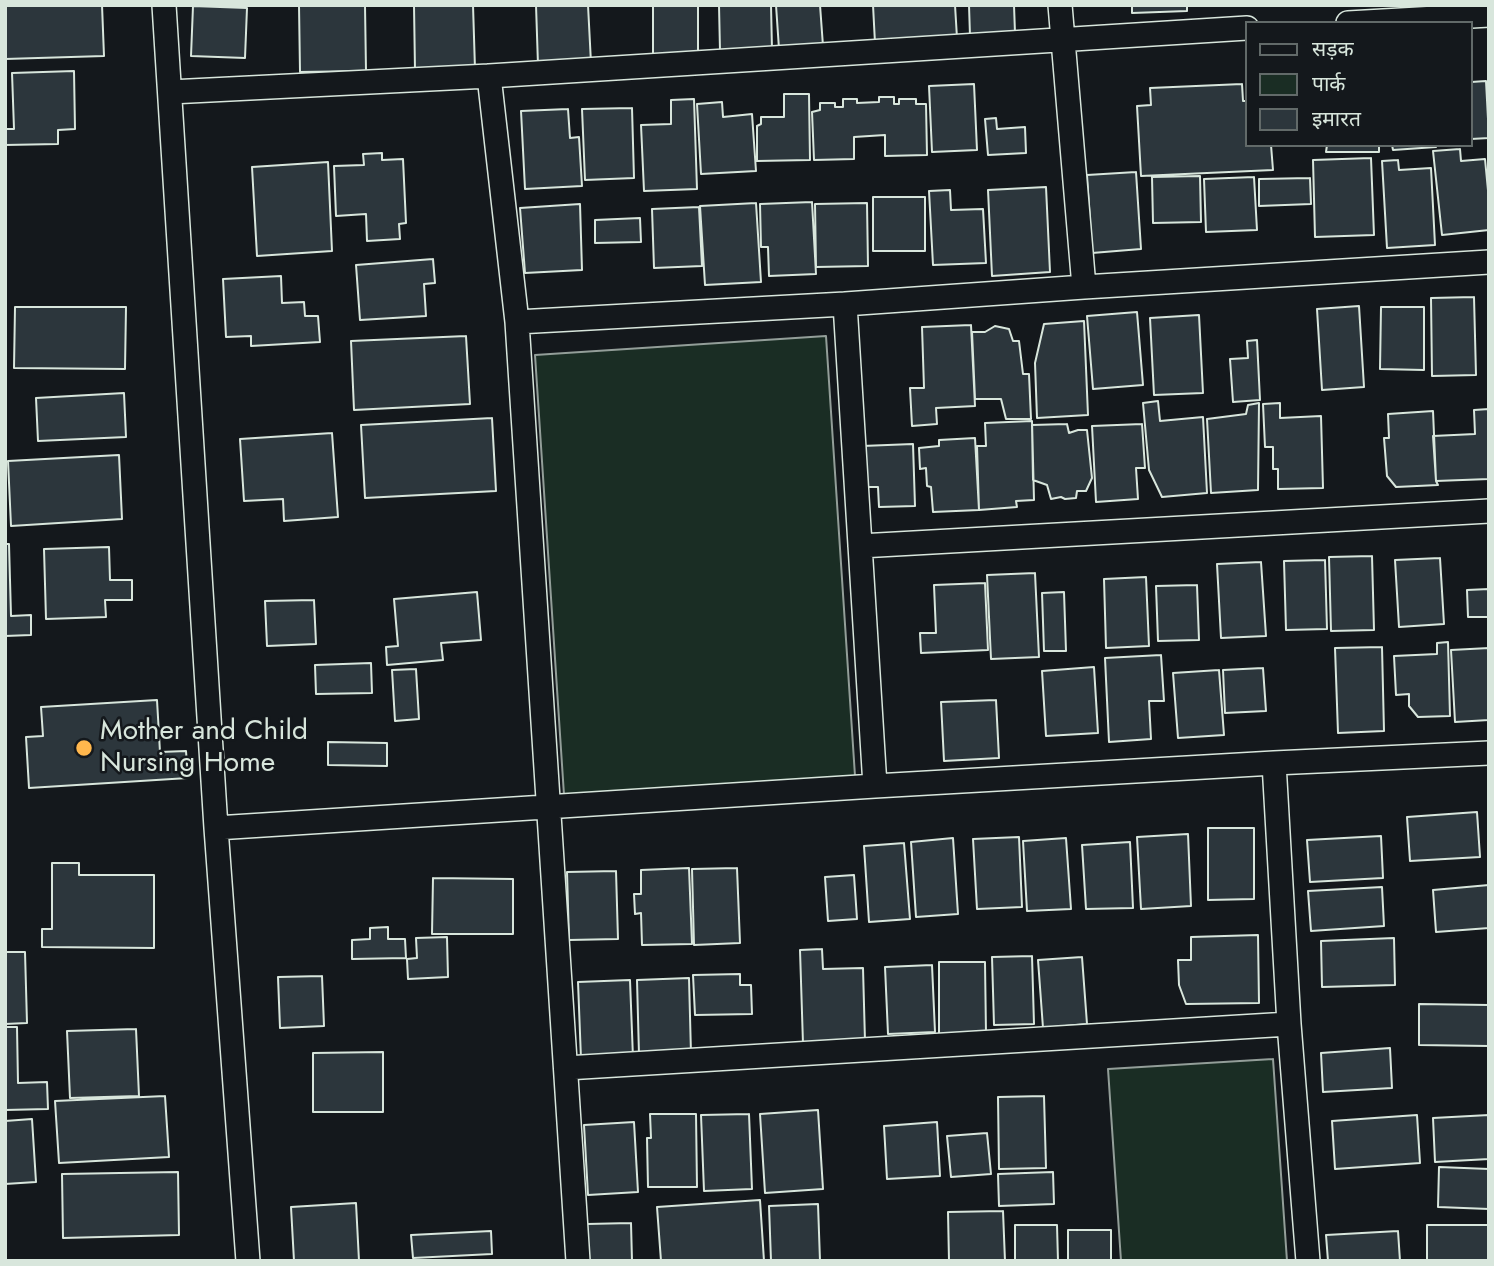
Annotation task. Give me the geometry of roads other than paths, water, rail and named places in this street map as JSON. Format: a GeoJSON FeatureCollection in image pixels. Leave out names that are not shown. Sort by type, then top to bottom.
{"type":"FeatureCollection","features":[{"type":"Feature","properties":{"kind":"street"},"geometry":{"type":"LineString","coordinates":[[164,5],[216,828],[248,1261]]}},
{"type":"Feature","properties":{"kind":"street"},"geometry":{"type":"LineString","coordinates":[[1060,5],[1084,287]]}},
{"type":"Feature","properties":{"kind":"street"},"geometry":{"type":"LineString","coordinates":[[1383,21],[1489,15]]}},
{"type":"Feature","properties":{"kind":"street"},"geometry":{"type":"LineString","coordinates":[[170,92],[489,76],[1246,28]]}},
{"type":"Feature","properties":{"kind":"street"},"geometry":{"type":"LineString","coordinates":[[489,76],[517,321],[578,1261]]}},
{"type":"Feature","properties":{"kind":"street"},"geometry":{"type":"LineString","coordinates":[[517,321],[845,304],[1489,262]]}},
{"type":"Feature","properties":{"kind":"street"},"geometry":{"type":"LineString","coordinates":[[845,304],[875,786]]}},
{"type":"Feature","properties":{"kind":"street"},"geometry":{"type":"LineString","coordinates":[[860,546],[1489,511]]}},
{"type":"Feature","properties":{"kind":"street"},"geometry":{"type":"LineString","coordinates":[[216,828],[875,786],[1489,753]]}},
{"type":"Feature","properties":{"kind":"street"},"geometry":{"type":"LineString","coordinates":[[1274,763],[1289,1024],[1308,1261]]}},
{"type":"Feature","properties":{"kind":"street"},"geometry":{"type":"LineString","coordinates":[[566,1068],[1289,1024]]}},
{"type":"Feature","properties":{"kind":"place","name":"Mother and Child Nursing Home"},"geometry":{"type":"Point","coordinates":[84,748]}}]}
